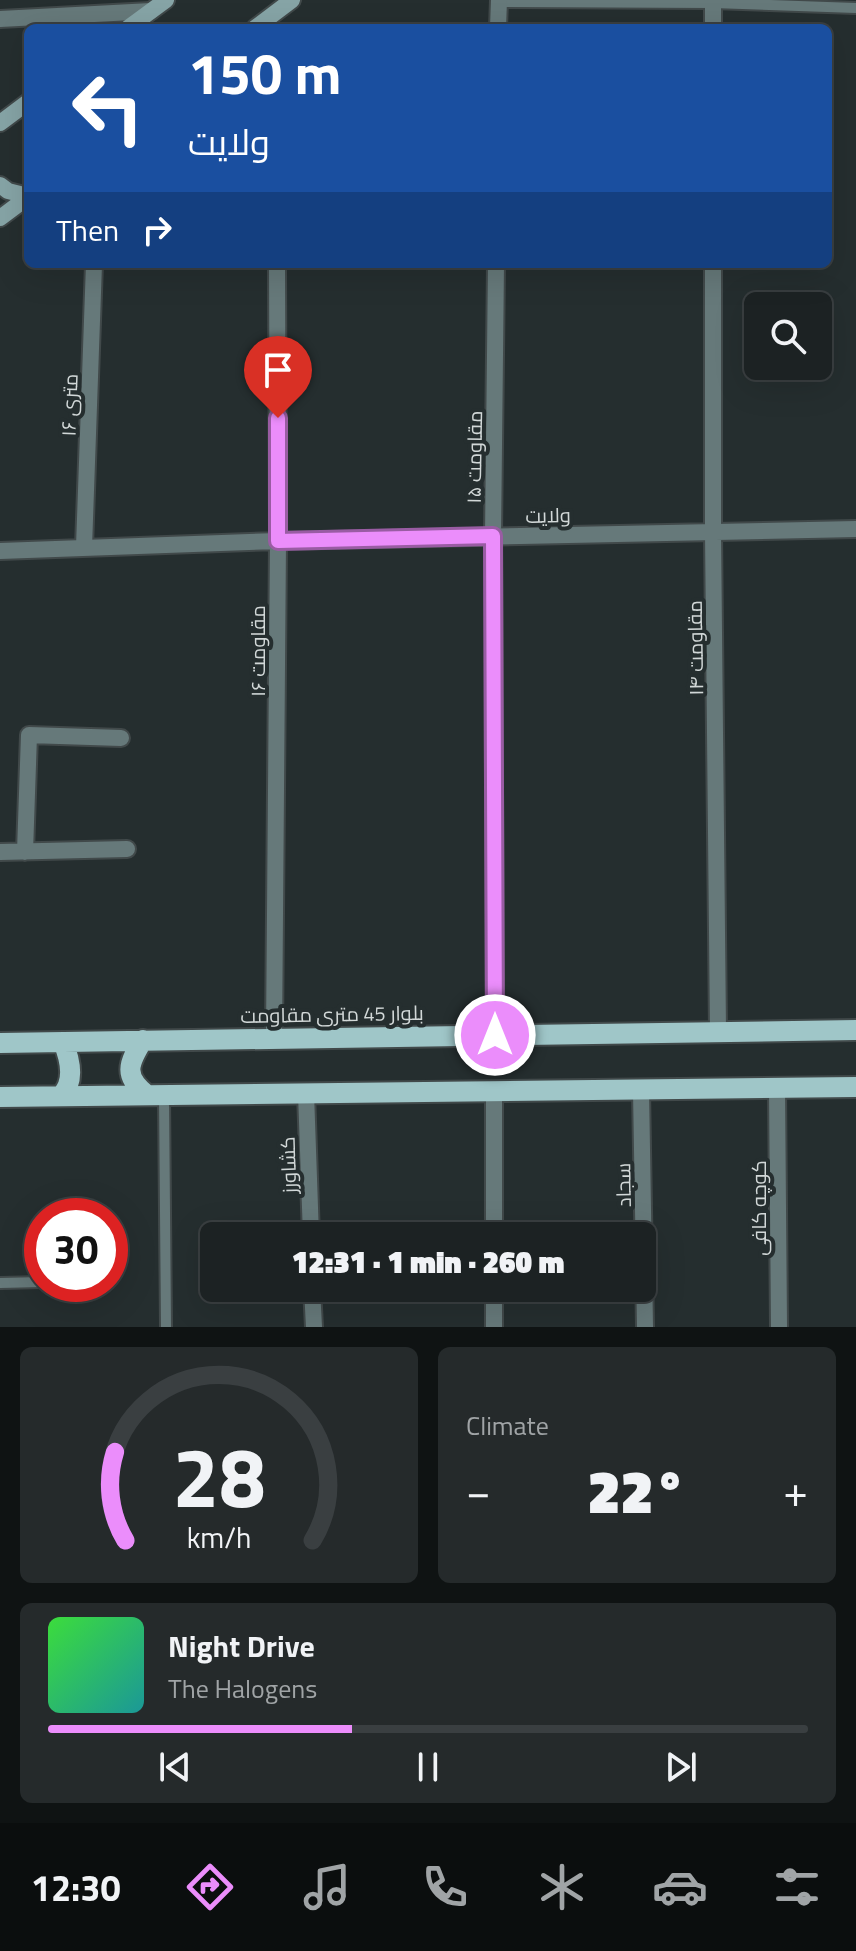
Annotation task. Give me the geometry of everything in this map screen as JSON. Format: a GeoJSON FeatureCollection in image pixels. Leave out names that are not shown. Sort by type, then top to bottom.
{"type":"FeatureCollection","features":[{"type":"Feature","properties":{"kind":"main road"},"geometry":{"type":"LineString","coordinates":[[133,24],[166,0]]}},
{"type":"Feature","properties":{"kind":"main road"},"geometry":{"type":"LineString","coordinates":[[277,20],[292,0]]}},
{"type":"Feature","properties":{"kind":"main road"},"geometry":{"type":"LineString","coordinates":[[0,123],[24,105]]}},
{"type":"Feature","properties":{"kind":"main road"},"geometry":{"type":"LineString","coordinates":[[0,185],[8,191],[24,195]]}},
{"type":"Feature","properties":{"kind":"main road"},"geometry":{"type":"LineString","coordinates":[[0,218],[24,199]]}},
{"type":"Feature","properties":{"kind":"main road","name":"بلوار 45 متری مقاومت"},"geometry":{"type":"LineString","coordinates":[[0,1043],[856,1030]]}},
{"type":"Feature","properties":{"kind":"main road"},"geometry":{"type":"LineString","coordinates":[[143,1040],[133,1056],[130,1071],[134,1085],[156,1095]]}},
{"type":"Feature","properties":{"kind":"main road"},"geometry":{"type":"LineString","coordinates":[[61,1096],[68,1089],[71,1074],[63,1042]]}},
{"type":"Feature","properties":{"kind":"main road"},"geometry":{"type":"LineString","coordinates":[[0,1097],[856,1087]]}},
{"type":"Feature","properties":{"kind":"street"},"geometry":{"type":"LineString","coordinates":[[498,24],[499,1]]}},
{"type":"Feature","properties":{"kind":"street"},"geometry":{"type":"LineString","coordinates":[[713,1],[713,24]]}},
{"type":"Feature","properties":{"kind":"street"},"geometry":{"type":"LineString","coordinates":[[0,19],[151,11]]}},
{"type":"Feature","properties":{"kind":"street","name":"۱۶ متری"},"geometry":{"type":"LineString","coordinates":[[84,547],[94,268]]}},
{"type":"Feature","properties":{"kind":"street","name":"مقاومت ۱۶"},"geometry":{"type":"LineString","coordinates":[[274,1038],[277,268]]}},
{"type":"Feature","properties":{"kind":"street","name":"مقاومت ۱۵"},"geometry":{"type":"LineString","coordinates":[[495,1035],[493,536],[496,268]]}},
{"type":"Feature","properties":{"kind":"street","name":"مقاومت ۱۴"},"geometry":{"type":"LineString","coordinates":[[713,268],[718,1032]]}},
{"type":"Feature","properties":{"kind":"street","name":"ولایت"},"geometry":{"type":"LineString","coordinates":[[0,551],[278,541],[856,529]]}},
{"type":"Feature","properties":{"kind":"street"},"geometry":{"type":"LineString","coordinates":[[25,852],[29,735],[121,738]]}},
{"type":"Feature","properties":{"kind":"street"},"geometry":{"type":"LineString","coordinates":[[0,852],[127,849]]}},
{"type":"Feature","properties":{"kind":"street","name":"کوچه کافی"},"geometry":{"type":"LineString","coordinates":[[777,1088],[779,1327]]}},
{"type":"Feature","properties":{"kind":"street","name":"سجاد"},"geometry":{"type":"LineString","coordinates":[[641,1090],[645,1327]]}},
{"type":"Feature","properties":{"kind":"street"},"geometry":{"type":"LineString","coordinates":[[494,1091],[494,1222]]}},
{"type":"Feature","properties":{"kind":"street","name":"کشاورز"},"geometry":{"type":"LineString","coordinates":[[306,1093],[311,1222]]}},
{"type":"Feature","properties":{"kind":"street"},"geometry":{"type":"LineString","coordinates":[[313,1302],[314,1327]]}},
{"type":"Feature","properties":{"kind":"street"},"geometry":{"type":"LineString","coordinates":[[494,1302],[494,1327]]}},
{"type":"Feature","properties":{"kind":"lane"},"geometry":{"type":"LineString","coordinates":[[499,1],[713,1],[856,8]]}},
{"type":"Feature","properties":{"kind":"lane"},"geometry":{"type":"LineString","coordinates":[[156,1095],[166,1327]]}},
{"type":"Feature","properties":{"kind":"lane"},"geometry":{"type":"LineString","coordinates":[[0,1283],[24,1282]]}},
{"type":"Feature","properties":{"kind":"route"},"geometry":{"type":"LineString","coordinates":[[278,418],[278,541],[493,536],[495,1035]]}}]}
